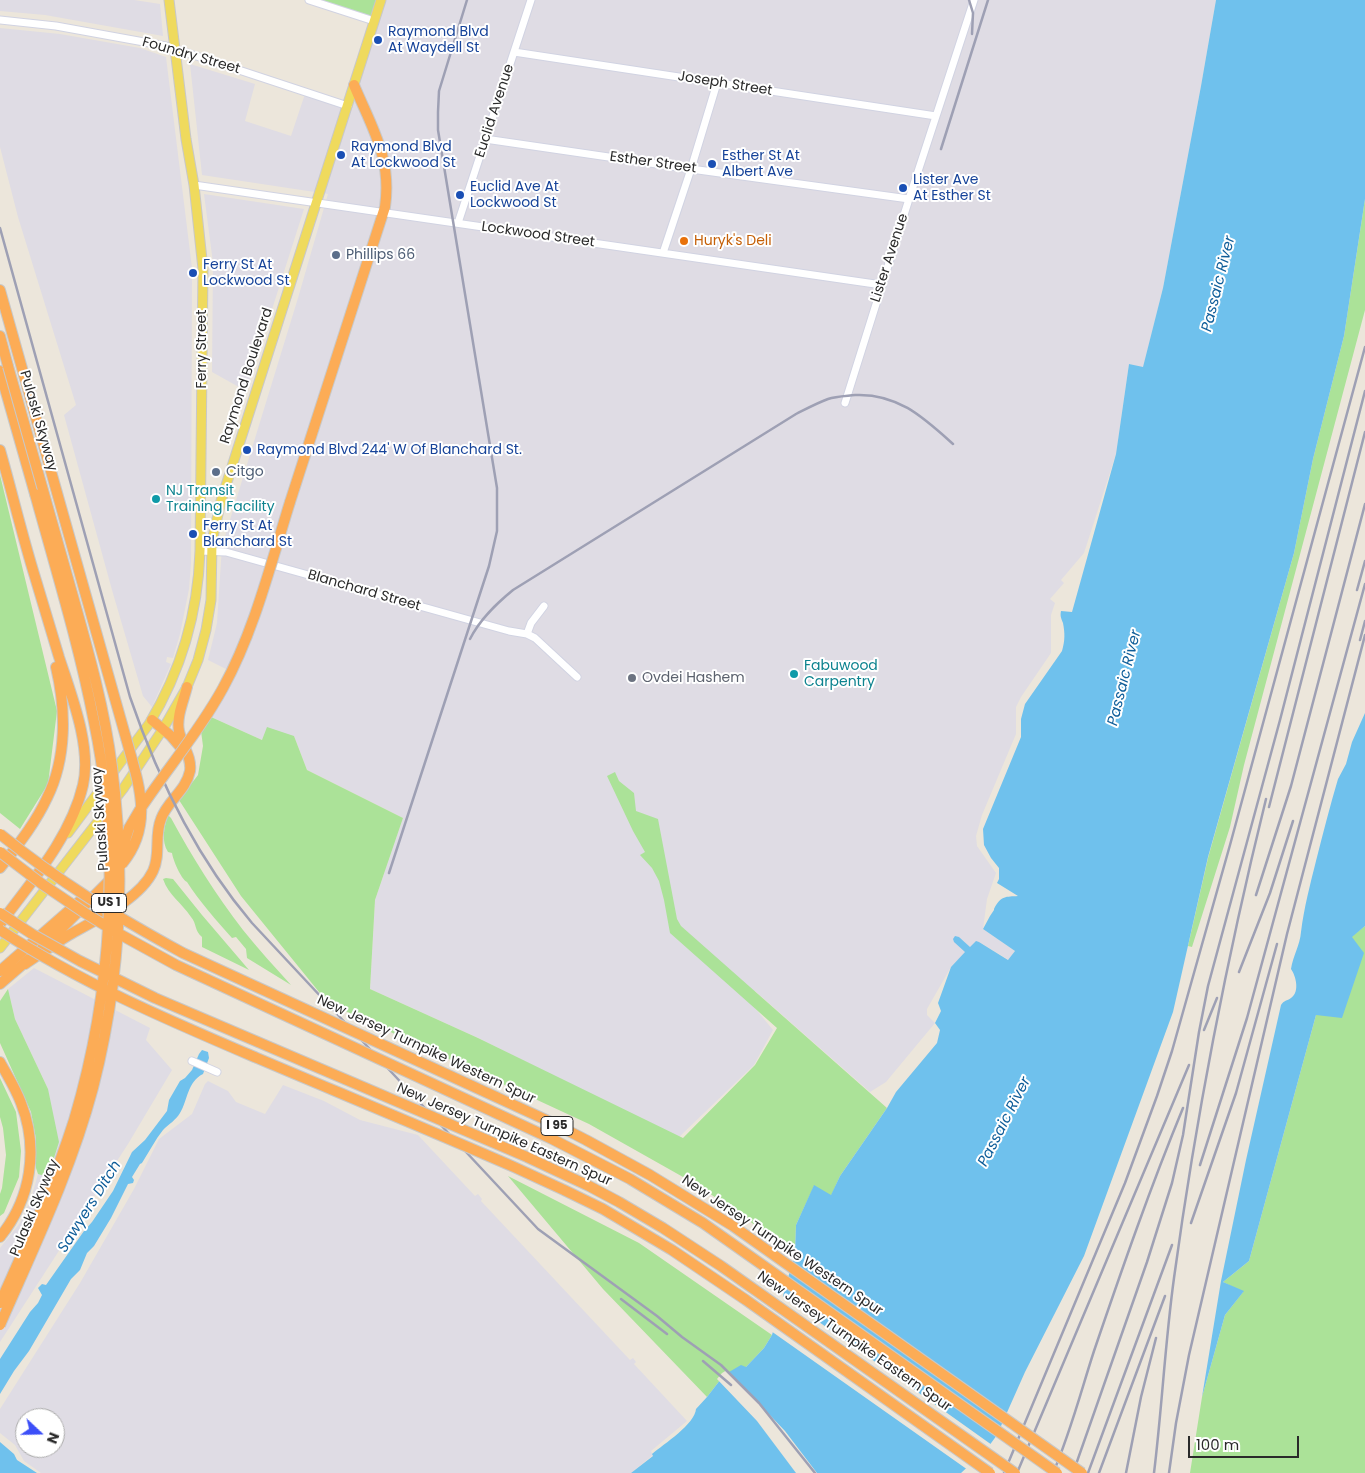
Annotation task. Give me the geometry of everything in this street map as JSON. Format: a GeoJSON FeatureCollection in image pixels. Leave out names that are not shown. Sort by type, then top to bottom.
{"type":"FeatureCollection","features":[{"type":"Feature","properties":{"kind":"highway"},"geometry":{"type":"LineString","coordinates":[[0,985],[25,964],[105,885],[121,861],[129,828],[138,811],[212,708],[232,672],[252,623],[384,212],[387,182],[384,160],[379,140],[354,85]]}},
{"type":"Feature","properties":{"kind":"highway"},"geometry":{"type":"LineString","coordinates":[[0,290],[126,738],[139,786],[142,808],[140,825],[128,855],[0,971]]}},
{"type":"Feature","properties":{"kind":"highway","name":"Pulaski Skyway"},"geometry":{"type":"LineString","coordinates":[[0,336],[3,371],[98,687],[112,767],[121,861],[113,984],[93,1088],[78,1139],[59,1190],[0,1325]]}},
{"type":"Feature","properties":{"kind":"highway"},"geometry":{"type":"LineString","coordinates":[[3,371],[35,494]]}},
{"type":"Feature","properties":{"kind":"highway","name":"US 1"},"geometry":{"type":"LineString","coordinates":[[0,389],[35,494]]}},
{"type":"Feature","properties":{"kind":"highway"},"geometry":{"type":"LineString","coordinates":[[0,450],[30,559],[76,712],[85,754],[84,776],[79,799],[70,821],[53,853],[0,924]]}},
{"type":"Feature","properties":{"kind":"highway","name":"Pulaski Skyway"},"geometry":{"type":"LineString","coordinates":[[0,1303],[47,1194],[76,1112],[100,1002],[108,922],[109,842],[95,723],[76,637],[35,494]]}},
{"type":"Feature","properties":{"kind":"highway"},"geometry":{"type":"LineString","coordinates":[[0,868],[30,828],[46,802],[55,778],[61,750],[62,714],[59,682],[30,559]]}},
{"type":"Feature","properties":{"kind":"highway"},"geometry":{"type":"LineString","coordinates":[[25,964],[112,910],[136,892],[153,872],[157,860],[158,831],[161,819],[166,808],[183,788],[189,776],[190,764],[178,728],[187,687]]}},
{"type":"Feature","properties":{"kind":"highway"},"geometry":{"type":"LineString","coordinates":[[152,720],[181,747],[188,757]]}},
{"type":"Feature","properties":{"kind":"highway","name":"New Jersey Turnpike Western Spur"},"geometry":{"type":"LineString","coordinates":[[0,834],[28,857],[81,894],[183,953],[555,1124],[668,1185],[744,1234],[1082,1473]]}},
{"type":"Feature","properties":{"kind":"highway","name":"New Jersey Turnpike Western Spur"},"geometry":{"type":"LineString","coordinates":[[0,852],[42,884],[85,913],[168,961],[552,1139],[616,1171],[661,1197],[745,1252],[1057,1473]]}},
{"type":"Feature","properties":{"kind":"highway"},"geometry":{"type":"LineString","coordinates":[[0,919],[12,908]]}},
{"type":"Feature","properties":{"kind":"highway","name":"New Jersey Turnpike Eastern Spur"},"geometry":{"type":"LineString","coordinates":[[0,913],[32,934],[80,961],[149,996],[527,1157],[620,1202],[736,1276],[1015,1473]]}},
{"type":"Feature","properties":{"kind":"highway","name":"New Jersey Turnpike Eastern Spur"},"geometry":{"type":"LineString","coordinates":[[0,930],[53,963],[129,1002],[514,1167],[610,1213],[655,1239],[714,1278],[990,1473]]}},
{"type":"Feature","properties":{"kind":"highway"},"geometry":{"type":"LineString","coordinates":[[0,1062],[22,1105],[29,1130],[31,1158],[29,1175],[22,1199],[11,1221],[0,1236]]}},
{"type":"Feature","properties":{"kind":"main road","name":"Ferry Street"},"geometry":{"type":"LineString","coordinates":[[170,0],[203,269],[200,551]]}},
{"type":"Feature","properties":{"kind":"main road","name":"Raymond Boulevard"},"geometry":{"type":"LineString","coordinates":[[0,948],[137,769],[187,687],[198,660],[208,620],[213,531],[221,502],[381,0]]}},
{"type":"Feature","properties":{"kind":"main road"},"geometry":{"type":"LineString","coordinates":[[53,853],[152,720],[173,678],[188,636],[196,600],[200,551]]}},
{"type":"Feature","properties":{"kind":"street"},"geometry":{"type":"LineString","coordinates":[[309,0],[374,21]]}},
{"type":"Feature","properties":{"kind":"street","name":"Euclid Avenue"},"geometry":{"type":"LineString","coordinates":[[458,223],[531,0]]}},
{"type":"Feature","properties":{"kind":"street","name":"Lister Avenue"},"geometry":{"type":"LineString","coordinates":[[845,403],[974,0]]}},
{"type":"Feature","properties":{"kind":"street","name":"Foundry Street"},"geometry":{"type":"LineString","coordinates":[[0,20],[56,26],[166,46],[348,106]]}},
{"type":"Feature","properties":{"kind":"street","name":"Joseph Street"},"geometry":{"type":"LineString","coordinates":[[514,52],[936,116]]}},
{"type":"Feature","properties":{"kind":"street"},"geometry":{"type":"LineString","coordinates":[[662,253],[691,169],[717,83]]}},
{"type":"Feature","properties":{"kind":"street","name":"Esther Street"},"geometry":{"type":"LineString","coordinates":[[486,138],[909,199]]}},
{"type":"Feature","properties":{"kind":"street","name":"Lockwood Street"},"geometry":{"type":"LineString","coordinates":[[194,184],[882,285]]}},
{"type":"Feature","properties":{"kind":"street","name":"Blanchard Street"},"geometry":{"type":"LineString","coordinates":[[200,551],[226,552],[502,629],[527,634],[541,643],[577,677]]}},
{"type":"Feature","properties":{"kind":"street"},"geometry":{"type":"LineString","coordinates":[[527,634],[544,606]]}},
{"type":"Feature","properties":{"kind":"street"},"geometry":{"type":"LineString","coordinates":[[192,1061],[217,1072]]}},
{"type":"Feature","properties":{"kind":"shaded area"},"geometry":{"type":"Polygon","coordinates":[[[0,0],[134,0],[160,4],[163,36],[45,15],[0,11],[0,0]]]}},
{"type":"Feature","properties":{"kind":"shaded area"},"geometry":{"type":"Polygon","coordinates":[[[380,0],[1216,0],[1163,288],[1143,368],[1129,364],[1116,454],[1084,553],[1061,580],[1064,583],[1050,599],[1055,603],[1051,615],[1051,653],[1016,707],[1016,734],[982,815],[976,836],[977,846],[996,873],[987,899],[983,929],[1015,951],[1009,960],[979,942],[970,948],[959,937],[966,952],[951,967],[927,1009],[927,1015],[935,1023],[886,1082],[870,1092],[755,991],[755,1008],[773,1030],[754,1065],[678,1138],[478,1038],[370,989],[375,900],[403,818],[307,770],[294,736],[262,740],[211,717],[236,674],[208,660],[217,623],[222,546],[328,194],[202,175],[190,64],[255,84],[245,121],[291,136],[306,91],[346,104],[380,0]]]}},
{"type":"Feature","properties":{"kind":"shaded area"},"geometry":{"type":"Polygon","coordinates":[[[0,28],[60,34],[140,48],[166,57],[192,268],[191,563],[189,589],[180,634],[173,658],[167,657],[166,662],[171,664],[152,707],[143,696],[64,415],[76,405],[18,217],[0,147],[0,28]]]}},
{"type":"Feature","properties":{"kind":"shaded area"},"geometry":{"type":"Polygon","coordinates":[[[204,194],[304,209],[246,391],[212,372],[213,263],[204,194]]]}},
{"type":"Feature","properties":{"kind":"shaded area"},"geometry":{"type":"Polygon","coordinates":[[[34,968],[150,1028],[146,1040],[172,1070],[128,1144],[0,1342],[0,1248],[20,1223],[31,1199],[38,1174],[48,1177],[48,1089],[15,1019],[8,989],[34,968]]]}},
{"type":"Feature","properties":{"kind":"shaded area"},"geometry":{"type":"Polygon","coordinates":[[[208,1081],[228,1091],[236,1102],[265,1114],[283,1085],[324,1101],[360,1120],[418,1135],[475,1196],[478,1194],[482,1199],[481,1201],[630,1360],[633,1358],[636,1362],[634,1364],[687,1421],[651,1451],[653,1455],[631,1473],[41,1473],[22,1458],[65,1458],[65,1408],[15,1408],[15,1445],[0,1433],[0,1409],[80,1283],[134,1189],[159,1139],[192,1114],[208,1081]]]}},
{"type":"Feature","properties":{"kind":"green space"},"geometry":{"type":"Polygon","coordinates":[[[314,0],[380,0],[373,21],[314,0]]]}},
{"type":"Feature","properties":{"kind":"green space"},"geometry":{"type":"Polygon","coordinates":[[[1365,199],[1365,310],[1244,765],[1230,827],[1192,947],[1188,946],[1208,858],[1294,553],[1313,459],[1344,336],[1365,199]]]}},
{"type":"Feature","properties":{"kind":"green space"},"geometry":{"type":"Polygon","coordinates":[[[0,475],[57,711],[48,784],[20,829],[0,813],[0,475]]]}},
{"type":"Feature","properties":{"kind":"green space"},"geometry":{"type":"Polygon","coordinates":[[[211,717],[262,740],[267,727],[294,736],[307,770],[403,818],[375,900],[370,989],[478,1038],[683,1138],[755,1065],[777,1028],[670,933],[659,881],[652,868],[640,855],[645,852],[607,776],[615,772],[619,781],[634,793],[636,811],[658,819],[677,919],[681,926],[887,1108],[840,1176],[831,1196],[814,1186],[796,1225],[795,1253],[699,1186],[589,1124],[328,1003],[241,896],[179,800],[198,775],[203,746],[201,731],[211,717]]]}},
{"type":"Feature","properties":{"kind":"green space"},"geometry":{"type":"Polygon","coordinates":[[[168,815],[205,876],[233,917],[291,985],[247,958],[246,949],[236,937],[232,938],[208,911],[182,877],[172,853],[168,852],[164,843],[164,829],[168,815]]]}},
{"type":"Feature","properties":{"kind":"green space"},"geometry":{"type":"Polygon","coordinates":[[[163,879],[173,879],[249,970],[202,947],[202,937],[193,920],[168,890],[163,879]]]}},
{"type":"Feature","properties":{"kind":"green space"},"geometry":{"type":"Polygon","coordinates":[[[1365,926],[1365,1473],[1190,1473],[1202,1397],[1225,1315],[1243,1292],[1223,1282],[1249,1261],[1316,1015],[1351,937],[1365,926]]]}},
{"type":"Feature","properties":{"kind":"green space"},"geometry":{"type":"Polygon","coordinates":[[[8,989],[15,1019],[48,1089],[59,1142],[48,1177],[38,1174],[36,1168],[36,1139],[31,1112],[0,1043],[0,1001],[8,989]]]}},
{"type":"Feature","properties":{"kind":"green space"},"geometry":{"type":"Polygon","coordinates":[[[0,1078],[16,1112],[21,1151],[19,1177],[4,1213],[0,1216],[0,1194],[6,1155],[0,1117],[0,1078]]]}},
{"type":"Feature","properties":{"kind":"green space"},"geometry":{"type":"Polygon","coordinates":[[[508,1176],[639,1243],[772,1335],[764,1348],[746,1367],[724,1375],[707,1397],[603,1289],[508,1176]]]}},
{"type":"Feature","properties":{"kind":"water","name":"Passaic River"},"geometry":{"type":"Polygon","coordinates":[[[1216,0],[1365,0],[1365,199],[1344,336],[1313,459],[1294,553],[1208,857],[1173,1012],[1084,1256],[1025,1372],[997,1435],[986,1450],[961,1473],[631,1473],[685,1427],[696,1409],[724,1375],[741,1365],[746,1367],[764,1348],[772,1335],[795,1253],[796,1225],[814,1185],[831,1195],[840,1176],[896,1092],[937,1043],[940,1030],[935,1023],[941,1011],[938,1003],[951,967],[965,952],[954,942],[955,936],[959,937],[970,947],[976,941],[979,942],[1008,960],[1015,951],[983,929],[999,901],[1010,896],[1018,896],[997,883],[999,868],[984,845],[983,829],[1021,737],[1021,719],[1025,704],[1062,651],[1064,634],[1061,611],[1072,612],[1116,454],[1129,364],[1143,367],[1163,288],[1216,0]]]}},
{"type":"Feature","properties":{"kind":"water"},"geometry":{"type":"Polygon","coordinates":[[[1365,713],[1365,926],[1352,937],[1364,953],[1342,1018],[1316,1015],[1249,1261],[1223,1282],[1244,1291],[1225,1315],[1202,1397],[1221,1281],[1281,1005],[1284,1001],[1291,998],[1295,992],[1296,980],[1291,969],[1300,937],[1305,905],[1338,779],[1346,764],[1352,742],[1365,713]]]}},
{"type":"Feature","properties":{"kind":"water"},"geometry":{"type":"Polygon","coordinates":[[[202,1050],[208,1052],[209,1058],[203,1074],[191,1086],[183,1108],[163,1130],[140,1164],[132,1177],[133,1183],[128,1184],[111,1218],[94,1246],[87,1253],[80,1270],[71,1279],[29,1351],[0,1394],[0,1359],[30,1312],[38,1303],[42,1295],[38,1288],[42,1284],[46,1285],[92,1222],[113,1191],[132,1152],[145,1140],[167,1111],[169,1100],[180,1081],[192,1070],[202,1050]]]}},
{"type":"Feature","properties":{"kind":"water"},"geometry":{"type":"Polygon","coordinates":[[[0,1442],[14,1454],[17,1460],[37,1473],[0,1473],[0,1442]]]}},
{"type":"Feature","properties":{"kind":"pier"},"geometry":{"type":"Polygon","coordinates":[[[781,1295],[992,1445],[988,1451],[968,1470],[771,1331],[781,1295]]]}},
{"type":"Feature","properties":{"kind":"pier"},"geometry":{"type":"Polygon","coordinates":[[[727,1370],[785,1431],[817,1473],[796,1473],[757,1421],[717,1379],[727,1370]]]}},
{"type":"Feature","properties":{"kind":"railway"},"geometry":{"type":"LineString","coordinates":[[389,873],[489,566],[497,531],[497,488],[438,130],[439,91],[467,0]]}},
{"type":"Feature","properties":{"kind":"railway"},"geometry":{"type":"LineString","coordinates":[[969,0],[973,13],[972,34]]}},
{"type":"Feature","properties":{"kind":"railway"},"geometry":{"type":"LineString","coordinates":[[941,149],[988,0]]}},
{"type":"Feature","properties":{"kind":"railway"},"geometry":{"type":"LineString","coordinates":[[0,228],[130,697],[166,787],[180,816],[213,871],[252,923],[538,1229],[721,1365],[759,1403],[815,1473]]}},
{"type":"Feature","properties":{"kind":"railway"},"geometry":{"type":"LineString","coordinates":[[1004,1473],[1125,1183],[1172,1051],[1365,347]]}},
{"type":"Feature","properties":{"kind":"railway"},"geometry":{"type":"LineString","coordinates":[[1073,1473],[1147,1262],[1172,1183],[1183,1135],[1208,986],[1280,720],[1365,391]]}},
{"type":"Feature","properties":{"kind":"railway"},"geometry":{"type":"LineString","coordinates":[[470,639],[489,612],[513,590],[796,414],[824,401],[834,397],[855,395],[870,395],[884,398],[909,409],[932,425],[953,444]]}},
{"type":"Feature","properties":{"kind":"railway"},"geometry":{"type":"LineString","coordinates":[[1269,807],[1365,432]]}},
{"type":"Feature","properties":{"kind":"railway"},"geometry":{"type":"LineString","coordinates":[[1256,895],[1291,786],[1365,504]]}},
{"type":"Feature","properties":{"kind":"railway"},"geometry":{"type":"LineString","coordinates":[[1357,590],[1365,561]]}},
{"type":"Feature","properties":{"kind":"railway"},"geometry":{"type":"LineString","coordinates":[[1200,1165],[1247,1018],[1365,584]]}},
{"type":"Feature","properties":{"kind":"railway"},"geometry":{"type":"LineString","coordinates":[[1360,640],[1365,621]]}},
{"type":"Feature","properties":{"kind":"railway"},"geometry":{"type":"LineString","coordinates":[[1169,1473],[1189,1355],[1287,934],[1365,635]]}},
{"type":"Feature","properties":{"kind":"railway"},"geometry":{"type":"LineString","coordinates":[[1154,1473],[1171,1302],[1192,1157],[1202,1097],[1238,918],[1266,799]]}},
{"type":"Feature","properties":{"kind":"railway"},"geometry":{"type":"LineString","coordinates":[[1239,972],[1270,893],[1293,821]]}},
{"type":"Feature","properties":{"kind":"railway"},"geometry":{"type":"LineString","coordinates":[[1191,1223],[1236,1093],[1277,944]]}},
{"type":"Feature","properties":{"kind":"railway"},"geometry":{"type":"LineString","coordinates":[[1204,1030],[1217,998]]}},
{"type":"Feature","properties":{"kind":"railway"},"geometry":{"type":"LineString","coordinates":[[1017,1473],[1189,1065]]}},
{"type":"Feature","properties":{"kind":"railway"},"geometry":{"type":"LineString","coordinates":[[1053,1473],[1070,1428],[1126,1259],[1183,1108]]}},
{"type":"Feature","properties":{"kind":"railway"},"geometry":{"type":"LineString","coordinates":[[1088,1473],[1172,1245]]}},
{"type":"Feature","properties":{"kind":"railway"},"geometry":{"type":"LineString","coordinates":[[1099,1473],[1165,1296]]}},
{"type":"Feature","properties":{"kind":"railway"},"geometry":{"type":"LineString","coordinates":[[621,1299],[667,1334]]}},
{"type":"Feature","properties":{"kind":"railway"},"geometry":{"type":"LineString","coordinates":[[1126,1473],[1141,1397],[1156,1338]]}},
{"type":"Feature","properties":{"kind":"railway"},"geometry":{"type":"LineString","coordinates":[[703,1361],[731,1385]]}},
{"type":"Feature","properties":{"kind":"place","name":"Raymond Blvd At Waydell St"},"geometry":{"type":"Point","coordinates":[378,40]}},
{"type":"Feature","properties":{"kind":"place","name":"Raymond Blvd At Lockwood St"},"geometry":{"type":"Point","coordinates":[341,155]}},
{"type":"Feature","properties":{"kind":"place","name":"Esther St At Albert Ave"},"geometry":{"type":"Point","coordinates":[712,164]}},
{"type":"Feature","properties":{"kind":"place","name":"Lister Ave At Esther St"},"geometry":{"type":"Point","coordinates":[903,188]}},
{"type":"Feature","properties":{"kind":"place","name":"Euclid Ave At Lockwood St"},"geometry":{"type":"Point","coordinates":[460,195]}},
{"type":"Feature","properties":{"kind":"place","name":"Huryk's Deli"},"geometry":{"type":"Point","coordinates":[684,241]}},
{"type":"Feature","properties":{"kind":"place","name":"Phillips 66"},"geometry":{"type":"Point","coordinates":[336,255]}},
{"type":"Feature","properties":{"kind":"place","name":"Ferry St At Lockwood St"},"geometry":{"type":"Point","coordinates":[193,273]}},
{"type":"Feature","properties":{"kind":"place","name":"Raymond Blvd 244' W Of Blanchard St."},"geometry":{"type":"Point","coordinates":[247,450]}},
{"type":"Feature","properties":{"kind":"place","name":"Citgo"},"geometry":{"type":"Point","coordinates":[216,472]}},
{"type":"Feature","properties":{"kind":"place","name":"NJ Transit Training Facility"},"geometry":{"type":"Point","coordinates":[156,499]}},
{"type":"Feature","properties":{"kind":"place","name":"Ferry St At Blanchard St"},"geometry":{"type":"Point","coordinates":[193,534]}},
{"type":"Feature","properties":{"kind":"place","name":"Fabuwood Carpentry"},"geometry":{"type":"Point","coordinates":[794,674]}},
{"type":"Feature","properties":{"kind":"place","name":"Ovdei Hashem"},"geometry":{"type":"Point","coordinates":[632,678]}},
{"type":"Feature","properties":{"kind":"water label","name":"Sawyers Ditch"},"geometry":{"type":"Point","coordinates":[90,1207]}}]}
